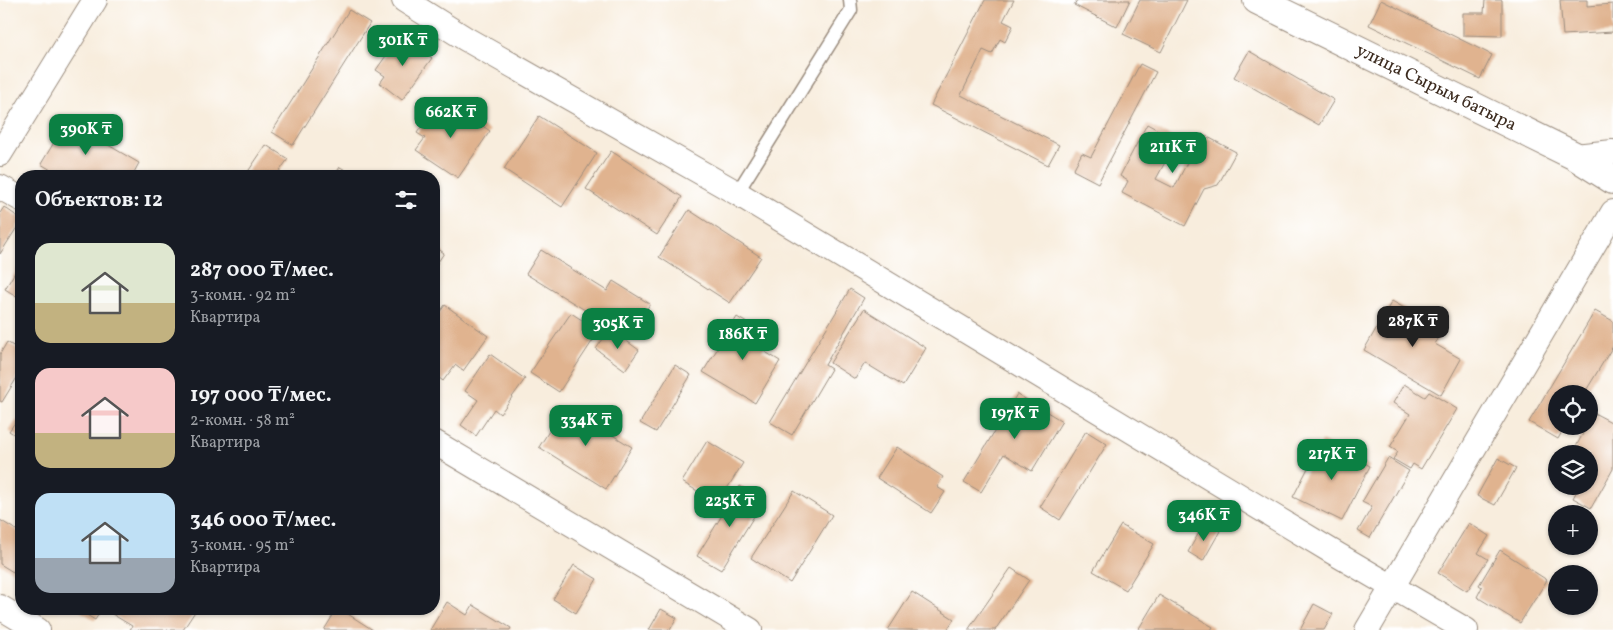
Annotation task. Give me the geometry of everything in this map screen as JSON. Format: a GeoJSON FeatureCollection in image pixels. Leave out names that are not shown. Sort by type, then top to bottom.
{"type":"FeatureCollection","features":[{"type":"Feature","properties":{"kind":"street"},"geometry":{"type":"LineString","coordinates":[[0,154],[95,0]]}},
{"type":"Feature","properties":{"kind":"street"},"geometry":{"type":"LineString","coordinates":[[404,0],[466,39],[736,193],[1331,551],[1466,630]]}},
{"type":"Feature","properties":{"kind":"street","name":"улица Сырым батыра"},"geometry":{"type":"LineString","coordinates":[[1257,0],[1575,156],[1613,180]]}},
{"type":"Feature","properties":{"kind":"street"},"geometry":{"type":"LineString","coordinates":[[1575,156],[1613,152]]}},
{"type":"Feature","properties":{"kind":"street"},"geometry":{"type":"LineString","coordinates":[[0,186],[15,195]]}},
{"type":"Feature","properties":{"kind":"street"},"geometry":{"type":"LineString","coordinates":[[1367,630],[1613,212]]}},
{"type":"Feature","properties":{"kind":"street"},"geometry":{"type":"LineString","coordinates":[[440,446],[750,630]]}},
{"type":"Feature","properties":{"kind":"street"},"geometry":{"type":"LineString","coordinates":[[0,607],[38,630]]}},
{"type":"Feature","properties":{"kind":"lane"},"geometry":{"type":"LineString","coordinates":[[736,193],[851,10],[850,0]]}},
{"type":"Feature","properties":{"kind":"building"},"geometry":{"type":"Polygon","coordinates":[[[985,0],[1014,0],[1003,21],[1013,26],[1005,42],[1000,39],[992,54],[983,50],[961,95],[1059,145],[1048,165],[931,105],[985,0]]]}},
{"type":"Feature","properties":{"kind":"building"},"geometry":{"type":"Polygon","coordinates":[[[1077,0],[1130,0],[1117,27],[1074,5],[1077,0]]]}},
{"type":"Feature","properties":{"kind":"building"},"geometry":{"type":"Polygon","coordinates":[[[1140,0],[1187,0],[1161,52],[1123,34],[1140,0]]]}},
{"type":"Feature","properties":{"kind":"building"},"geometry":{"type":"Polygon","coordinates":[[[1381,0],[1492,55],[1480,79],[1369,25],[1381,0]]]}},
{"type":"Feature","properties":{"kind":"building"},"geometry":{"type":"Polygon","coordinates":[[[1485,0],[1502,0],[1502,36],[1463,35],[1463,13],[1484,13],[1485,0]]]}},
{"type":"Feature","properties":{"kind":"building"},"geometry":{"type":"Polygon","coordinates":[[[1560,0],[1587,0],[1587,6],[1613,4],[1613,32],[1563,35],[1560,0]]]}},
{"type":"Feature","properties":{"kind":"building"},"geometry":{"type":"Polygon","coordinates":[[[349,10],[370,23],[293,145],[272,132],[349,10]]]}},
{"type":"Feature","properties":{"kind":"building"},"geometry":{"type":"Polygon","coordinates":[[[400,36],[432,58],[402,100],[380,83],[385,76],[376,70],[400,36]]]}},
{"type":"Feature","properties":{"kind":"building"},"geometry":{"type":"Polygon","coordinates":[[[1249,51],[1334,100],[1319,125],[1234,77],[1249,51]]]}},
{"type":"Feature","properties":{"kind":"building"},"geometry":{"type":"Polygon","coordinates":[[[1140,64],[1156,72],[1098,183],[1073,170],[1082,153],[1091,157],[1140,64]]]}},
{"type":"Feature","properties":{"kind":"building"},"geometry":{"type":"Polygon","coordinates":[[[452,105],[490,131],[458,178],[416,150],[425,138],[417,133],[432,111],[440,115],[446,107],[452,105]]]}},
{"type":"Feature","properties":{"kind":"building"},"geometry":{"type":"Polygon","coordinates":[[[539,116],[597,153],[562,207],[504,169],[539,116]]]}},
{"type":"Feature","properties":{"kind":"building"},"geometry":{"type":"Polygon","coordinates":[[[67,121],[139,163],[135,170],[51,170],[41,164],[67,121]]]}},
{"type":"Feature","properties":{"kind":"building"},"geometry":{"type":"Polygon","coordinates":[[[1147,124],[1177,140],[1156,179],[1174,188],[1202,134],[1236,152],[1218,185],[1204,189],[1185,226],[1122,193],[1128,181],[1120,176],[1147,124]]]}},
{"type":"Feature","properties":{"kind":"building"},"geometry":{"type":"Polygon","coordinates":[[[266,145],[288,159],[280,170],[249,170],[266,145]]]}},
{"type":"Feature","properties":{"kind":"building"},"geometry":{"type":"Polygon","coordinates":[[[611,151],[682,197],[657,235],[586,189],[611,151]]]}},
{"type":"Feature","properties":{"kind":"building"},"geometry":{"type":"Polygon","coordinates":[[[4,207],[15,215],[15,230],[0,254],[0,213],[4,207]]]}},
{"type":"Feature","properties":{"kind":"building"},"geometry":{"type":"Polygon","coordinates":[[[689,210],[761,257],[730,303],[659,257],[689,210]]]}},
{"type":"Feature","properties":{"kind":"building"},"geometry":{"type":"Polygon","coordinates":[[[440,250],[444,253],[440,259],[440,250]]]}},
{"type":"Feature","properties":{"kind":"building"},"geometry":{"type":"Polygon","coordinates":[[[541,250],[607,291],[613,281],[650,304],[629,337],[526,274],[541,250]]]}},
{"type":"Feature","properties":{"kind":"building"},"geometry":{"type":"Polygon","coordinates":[[[15,272],[15,295],[5,289],[15,272]]]}},
{"type":"Feature","properties":{"kind":"building"},"geometry":{"type":"Polygon","coordinates":[[[850,289],[864,298],[825,365],[831,369],[792,435],[770,422],[850,289]]]}},
{"type":"Feature","properties":{"kind":"building"},"geometry":{"type":"Polygon","coordinates":[[[1392,301],[1443,330],[1435,344],[1461,359],[1441,395],[1364,350],[1392,301]]]}},
{"type":"Feature","properties":{"kind":"building"},"geometry":{"type":"Polygon","coordinates":[[[445,305],[488,336],[463,371],[455,365],[443,381],[440,379],[440,312],[445,305]]]}},
{"type":"Feature","properties":{"kind":"building"},"geometry":{"type":"Polygon","coordinates":[[[864,309],[926,348],[903,386],[865,363],[855,379],[830,363],[864,309]]]}},
{"type":"Feature","properties":{"kind":"building"},"geometry":{"type":"Polygon","coordinates":[[[1595,311],[1613,321],[1613,346],[1589,385],[1551,385],[1595,311]]]}},
{"type":"Feature","properties":{"kind":"building"},"geometry":{"type":"Polygon","coordinates":[[[571,313],[599,331],[559,392],[530,373],[571,313]]]}},
{"type":"Feature","properties":{"kind":"building"},"geometry":{"type":"Polygon","coordinates":[[[737,317],[770,337],[762,350],[780,361],[755,403],[703,372],[737,317]]]}},
{"type":"Feature","properties":{"kind":"building"},"geometry":{"type":"Polygon","coordinates":[[[610,329],[639,350],[625,370],[596,349],[610,329]]]}},
{"type":"Feature","properties":{"kind":"building"},"geometry":{"type":"Polygon","coordinates":[[[7,342],[15,347],[15,381],[2,402],[0,401],[0,354],[7,342]]]}},
{"type":"Feature","properties":{"kind":"building"},"geometry":{"type":"Polygon","coordinates":[[[490,354],[525,379],[500,414],[494,409],[476,436],[461,425],[478,400],[465,391],[490,354]]]}},
{"type":"Feature","properties":{"kind":"building"},"geometry":{"type":"Polygon","coordinates":[[[675,365],[691,375],[656,432],[640,423],[675,365]]]}},
{"type":"Feature","properties":{"kind":"building"},"geometry":{"type":"Polygon","coordinates":[[[1404,384],[1425,397],[1429,392],[1457,409],[1421,469],[1413,464],[1410,469],[1393,459],[1398,452],[1390,447],[1410,414],[1393,403],[1404,384]]]}},
{"type":"Feature","properties":{"kind":"building"},"geometry":{"type":"Polygon","coordinates":[[[1548,390],[1548,433],[1529,422],[1548,390]]]}},
{"type":"Feature","properties":{"kind":"building"},"geometry":{"type":"Polygon","coordinates":[[[1017,394],[1062,421],[1032,471],[1004,454],[981,492],[964,482],[1017,394]]]}},
{"type":"Feature","properties":{"kind":"building"},"geometry":{"type":"Polygon","coordinates":[[[565,406],[632,447],[606,489],[539,447],[565,406]]]}},
{"type":"Feature","properties":{"kind":"building"},"geometry":{"type":"Polygon","coordinates":[[[1598,415],[1613,423],[1613,469],[1593,505],[1586,505],[1573,498],[1575,495],[1598,495],[1598,445],[1577,445],[1582,435],[1598,435],[1598,415]]]}},
{"type":"Feature","properties":{"kind":"building"},"geometry":{"type":"Polygon","coordinates":[[[15,422],[15,435],[9,431],[15,422]]]}},
{"type":"Feature","properties":{"kind":"building"},"geometry":{"type":"Polygon","coordinates":[[[1086,431],[1107,444],[1060,520],[1040,507],[1086,431]]]}},
{"type":"Feature","properties":{"kind":"building"},"geometry":{"type":"Polygon","coordinates":[[[1551,435],[1560,435],[1558,439],[1551,435]]]}},
{"type":"Feature","properties":{"kind":"building"},"geometry":{"type":"Polygon","coordinates":[[[707,441],[743,463],[718,503],[682,482],[707,441]]]}},
{"type":"Feature","properties":{"kind":"building"},"geometry":{"type":"Polygon","coordinates":[[[1322,441],[1370,466],[1342,521],[1293,497],[1322,441]]]}},
{"type":"Feature","properties":{"kind":"building"},"geometry":{"type":"Polygon","coordinates":[[[897,447],[943,477],[937,487],[945,492],[931,513],[877,478],[897,447]]]}},
{"type":"Feature","properties":{"kind":"building"},"geometry":{"type":"Polygon","coordinates":[[[1388,458],[1409,471],[1370,538],[1358,531],[1372,507],[1362,502],[1388,458]]]}},
{"type":"Feature","properties":{"kind":"building"},"geometry":{"type":"Polygon","coordinates":[[[1498,458],[1516,468],[1495,505],[1477,496],[1498,458]]]}},
{"type":"Feature","properties":{"kind":"building"},"geometry":{"type":"Polygon","coordinates":[[[740,486],[764,500],[721,570],[697,556],[740,486]]]}},
{"type":"Feature","properties":{"kind":"building"},"geometry":{"type":"Polygon","coordinates":[[[794,491],[832,515],[790,583],[751,558],[794,491]]]}},
{"type":"Feature","properties":{"kind":"building"},"geometry":{"type":"Polygon","coordinates":[[[0,520],[15,529],[15,569],[13,572],[0,564],[0,520]]]}},
{"type":"Feature","properties":{"kind":"building"},"geometry":{"type":"Polygon","coordinates":[[[1205,522],[1220,531],[1203,561],[1188,552],[1205,522]]]}},
{"type":"Feature","properties":{"kind":"building"},"geometry":{"type":"Polygon","coordinates":[[[1469,523],[1489,536],[1478,553],[1488,559],[1467,591],[1438,573],[1469,523]]]}},
{"type":"Feature","properties":{"kind":"building"},"geometry":{"type":"Polygon","coordinates":[[[1121,525],[1154,544],[1126,590],[1093,571],[1121,525]]]}},
{"type":"Feature","properties":{"kind":"building"},"geometry":{"type":"Polygon","coordinates":[[[1500,550],[1547,580],[1520,623],[1477,597],[1482,587],[1479,585],[1500,550]]]}},
{"type":"Feature","properties":{"kind":"building"},"geometry":{"type":"Polygon","coordinates":[[[574,565],[597,579],[576,613],[553,599],[574,565]]]}},
{"type":"Feature","properties":{"kind":"building"},"geometry":{"type":"Polygon","coordinates":[[[1011,568],[1029,580],[995,630],[968,630],[1011,568]]]}},
{"type":"Feature","properties":{"kind":"building"},"geometry":{"type":"Polygon","coordinates":[[[912,592],[954,619],[947,630],[888,630],[912,592]]]}},
{"type":"Feature","properties":{"kind":"building"},"geometry":{"type":"Polygon","coordinates":[[[1159,595],[1213,627],[1211,630],[1138,630],[1159,595]]]}},
{"type":"Feature","properties":{"kind":"building"},"geometry":{"type":"Polygon","coordinates":[[[447,602],[467,615],[473,605],[511,628],[510,630],[430,630],[447,602]]]}},
{"type":"Feature","properties":{"kind":"building"},"geometry":{"type":"Polygon","coordinates":[[[1314,604],[1333,614],[1324,630],[1300,630],[1314,604]]]}},
{"type":"Feature","properties":{"kind":"building"},"geometry":{"type":"Polygon","coordinates":[[[661,609],[677,618],[670,630],[649,630],[661,609]]]}},
{"type":"Feature","properties":{"kind":"building"},"geometry":{"type":"Polygon","coordinates":[[[87,615],[98,615],[95,620],[87,615]]]}},
{"type":"Feature","properties":{"kind":"building"},"geometry":{"type":"Polygon","coordinates":[[[114,615],[193,615],[183,630],[130,630],[132,626],[114,615]]]}},
{"type":"Feature","properties":{"kind":"building"},"geometry":{"type":"Polygon","coordinates":[[[333,615],[349,615],[373,630],[324,630],[333,615]]]}}]}
